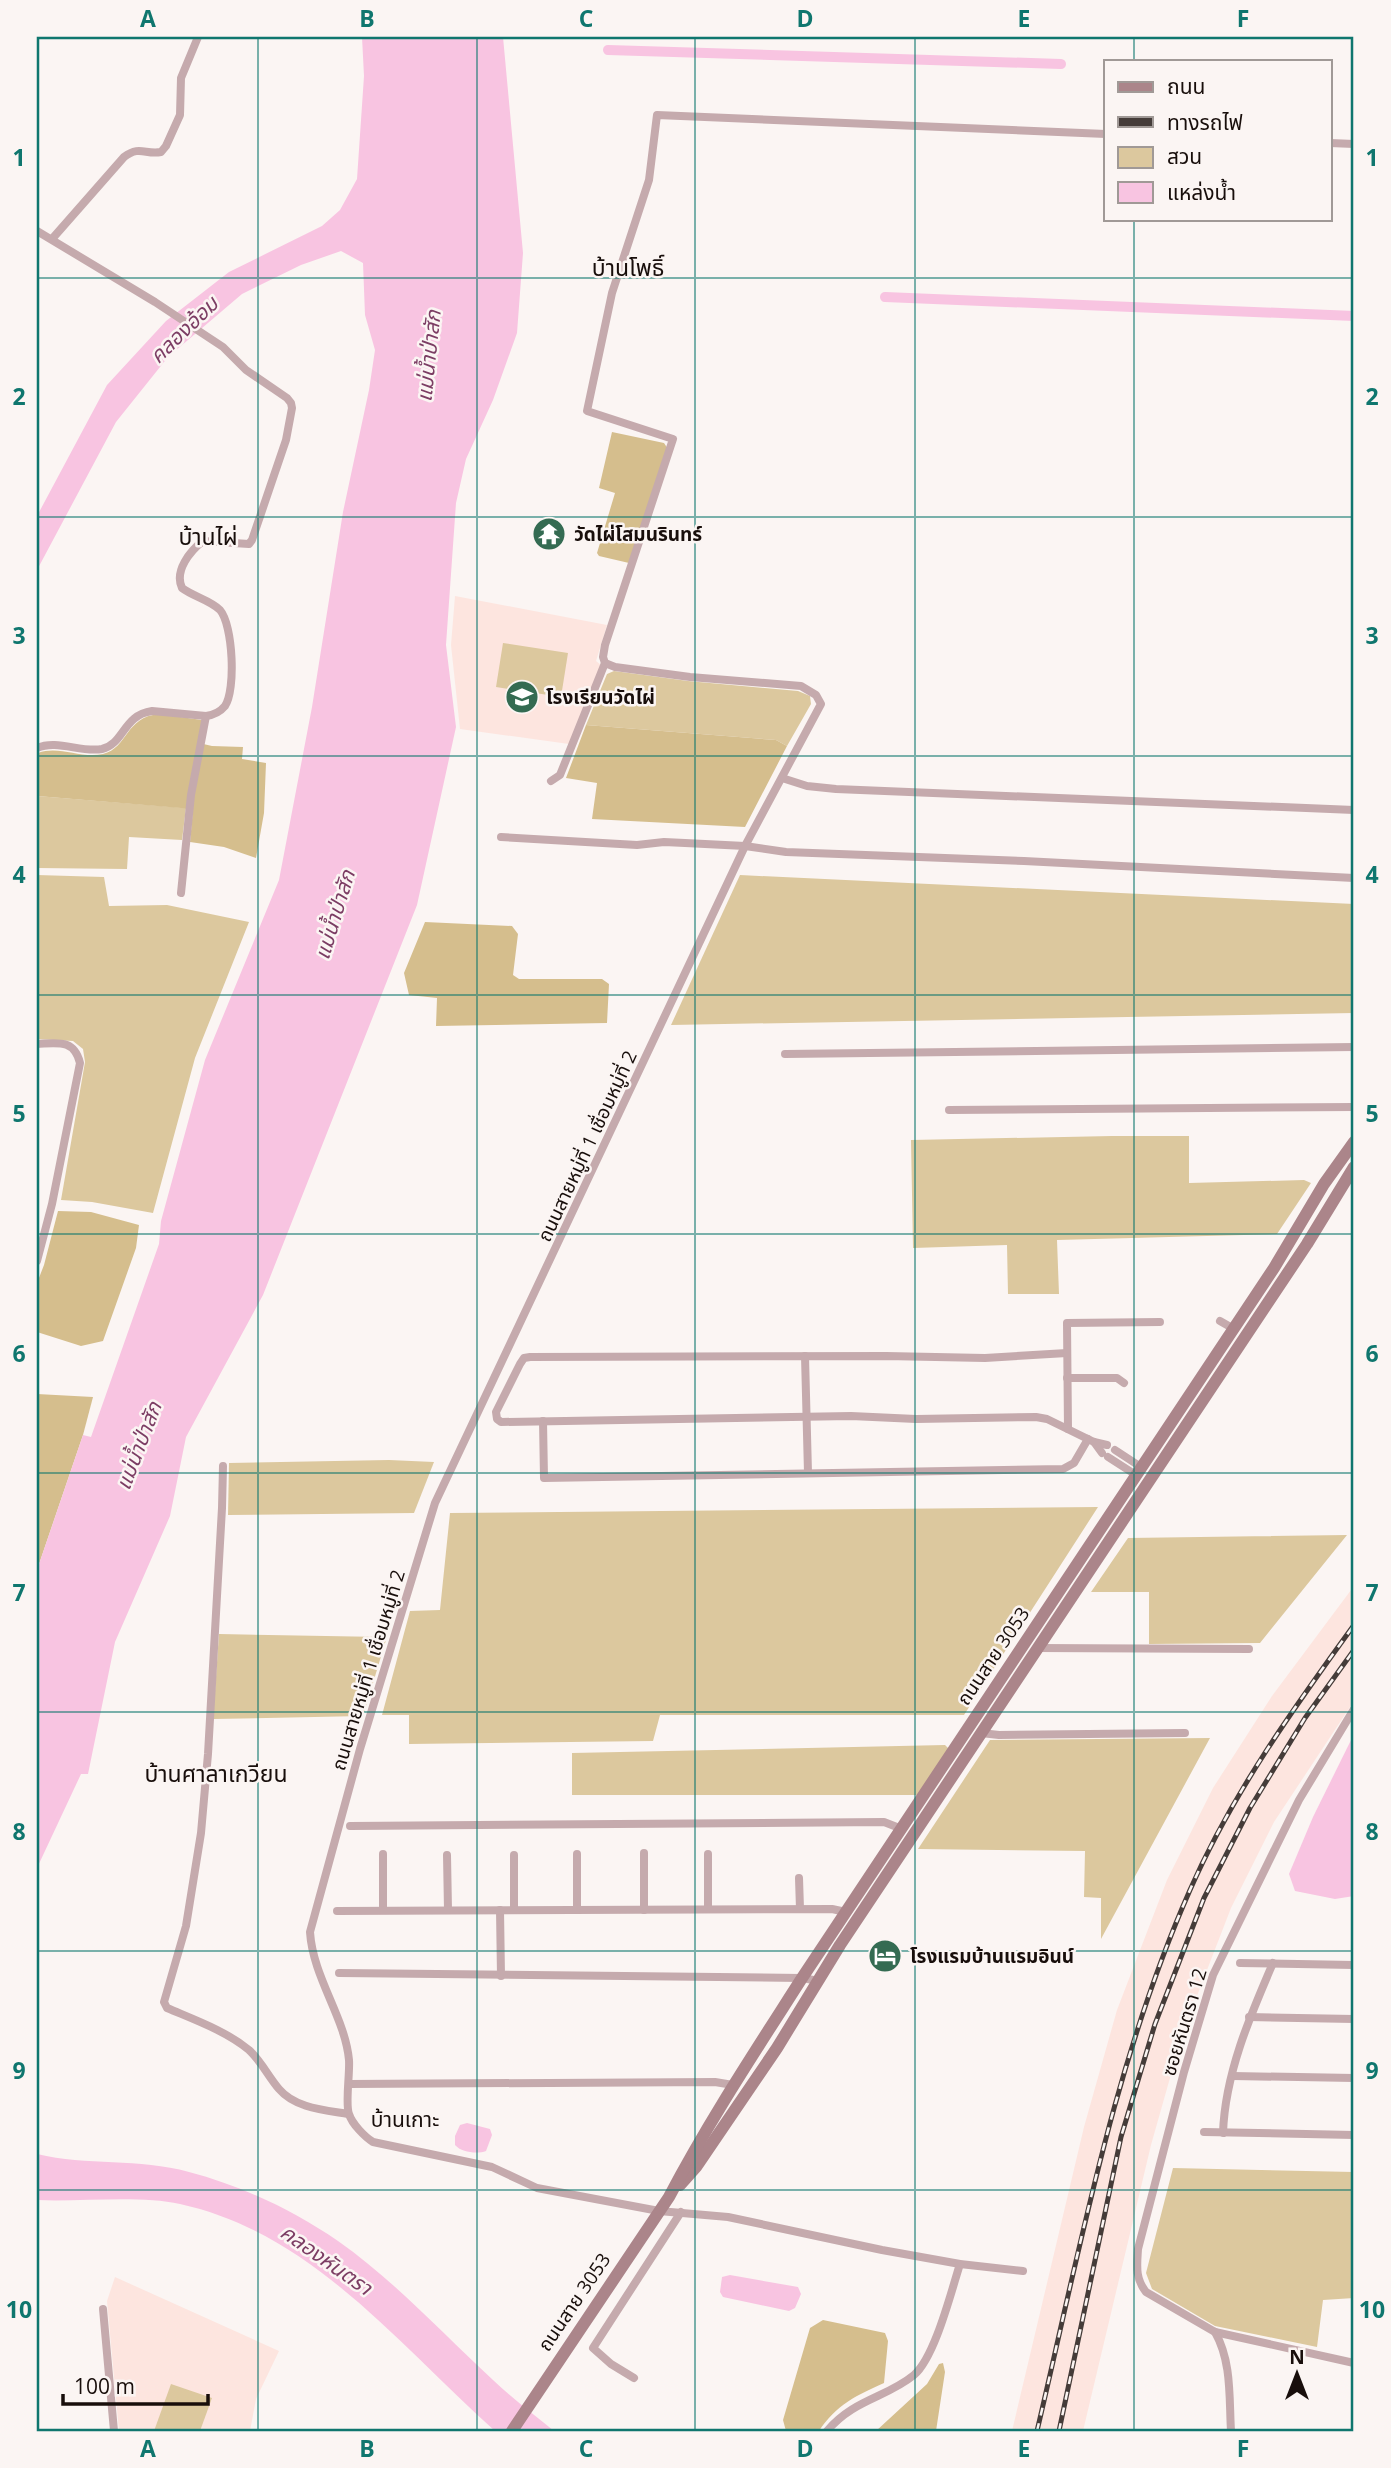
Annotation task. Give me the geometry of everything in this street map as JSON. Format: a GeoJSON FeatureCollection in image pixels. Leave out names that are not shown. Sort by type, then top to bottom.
{"type":"FeatureCollection","features":[{"type":"Feature","properties":{"kind":"main road","name":"ถนนสาย 3053"},"geometry":{"type":"LineString","coordinates":[[670,2196],[686,2162],[802,1978],[1234,1329],[1354,1142]]}},
{"type":"Feature","properties":{"kind":"main road","name":"ถนนสาย 3053"},"geometry":{"type":"LineString","coordinates":[[512,2431],[659,2211],[696,2167],[840,1945],[1316,1229],[1354,1167]]}},
{"type":"Feature","properties":{"kind":"main road"},"geometry":{"type":"LineString","coordinates":[[1302,1221],[1316,1229]]}},
{"type":"Feature","properties":{"kind":"street"},"geometry":{"type":"LineString","coordinates":[[52,239],[124,157],[139,150],[161,152],[166,146],[180,115],[183,72],[198,37]]}},
{"type":"Feature","properties":{"kind":"street"},"geometry":{"type":"LineString","coordinates":[[551,781],[560,775],[605,663],[605,645],[673,439],[587,411],[612,293],[649,180],[657,115],[1104,134]]}},
{"type":"Feature","properties":{"kind":"street"},"geometry":{"type":"LineString","coordinates":[[1332,143],[1354,144]]}},
{"type":"Feature","properties":{"kind":"street"},"geometry":{"type":"LineString","coordinates":[[37,231],[155,302],[223,347],[246,370],[287,398],[292,408],[280,461],[253,540],[242,545],[203,541],[187,556],[180,575],[182,588],[221,611],[228,627],[231,682],[229,697],[222,709],[215,715],[206,716],[144,712],[133,718],[110,746],[100,749],[49,745],[37,748]]}},
{"type":"Feature","properties":{"kind":"street","name":"ถนนสายหมู่ที่ 1 เชื่อมหมู่ที่ 2"},"geometry":{"type":"LineString","coordinates":[[348,2114],[349,2058],[318,1973],[310,1932],[360,1749],[435,1503],[745,846],[821,704],[816,695],[801,686],[690,677],[615,667],[605,663]]}},
{"type":"Feature","properties":{"kind":"street"},"geometry":{"type":"LineString","coordinates":[[181,893],[191,794],[206,716]]}},
{"type":"Feature","properties":{"kind":"street"},"geometry":{"type":"LineString","coordinates":[[782,778],[807,786],[836,789],[1354,810]]}},
{"type":"Feature","properties":{"kind":"street"},"geometry":{"type":"LineString","coordinates":[[501,837],[624,845],[664,842],[745,846],[786,852],[1354,878]]}},
{"type":"Feature","properties":{"kind":"street"},"geometry":{"type":"LineString","coordinates":[[37,1044],[60,1043],[71,1046],[78,1052],[80,1063],[52,1204],[37,1261]]}},
{"type":"Feature","properties":{"kind":"street"},"geometry":{"type":"LineString","coordinates":[[785,1054],[1354,1047]]}},
{"type":"Feature","properties":{"kind":"street"},"geometry":{"type":"LineString","coordinates":[[950,1111],[1354,1107]]}},
{"type":"Feature","properties":{"kind":"street"},"geometry":{"type":"LineString","coordinates":[[1220,1321],[1234,1329]]}},
{"type":"Feature","properties":{"kind":"street"},"geometry":{"type":"LineString","coordinates":[[1068,1429],[1067,1323],[1160,1322]]}},
{"type":"Feature","properties":{"kind":"street"},"geometry":{"type":"LineString","coordinates":[[1067,1353],[985,1358],[530,1357],[520,1364],[496,1412],[497,1419],[501,1422],[806,1416],[916,1419],[1036,1417],[1047,1419],[1091,1441],[1139,1471]]}},
{"type":"Feature","properties":{"kind":"street"},"geometry":{"type":"LineString","coordinates":[[805,1356],[807,1473]]}},
{"type":"Feature","properties":{"kind":"street"},"geometry":{"type":"LineString","coordinates":[[1067,1378],[1117,1378],[1124,1383]]}},
{"type":"Feature","properties":{"kind":"street"},"geometry":{"type":"LineString","coordinates":[[543,1421],[544,1478],[1063,1469],[1074,1463],[1091,1441]]}},
{"type":"Feature","properties":{"kind":"street"},"geometry":{"type":"LineString","coordinates":[[223,1466],[205,1801],[186,1926],[164,2002],[167,2008],[229,2037],[249,2050],[279,2090],[292,2100],[317,2109],[348,2114],[373,2142],[492,2167],[537,2188],[659,2211],[728,2217],[883,2250],[1023,2272]]}},
{"type":"Feature","properties":{"kind":"street"},"geometry":{"type":"LineString","coordinates":[[1037,1648],[1249,1649]]}},
{"type":"Feature","properties":{"kind":"street","name":"ซอยหันตรา 12"},"geometry":{"type":"LineString","coordinates":[[1354,1709],[1299,1800],[1213,1975],[1184,2072],[1138,2249],[1137,2274],[1139,2284],[1146,2292],[1215,2332],[1354,2363]]}},
{"type":"Feature","properties":{"kind":"street"},"geometry":{"type":"LineString","coordinates":[[981,1733],[1185,1733]]}},
{"type":"Feature","properties":{"kind":"street"},"geometry":{"type":"LineString","coordinates":[[350,1826],[884,1822],[902,1829]]}},
{"type":"Feature","properties":{"kind":"street"},"geometry":{"type":"LineString","coordinates":[[645,1853],[645,1910]]}},
{"type":"Feature","properties":{"kind":"street"},"geometry":{"type":"LineString","coordinates":[[383,1854],[383,1910]]}},
{"type":"Feature","properties":{"kind":"street"},"geometry":{"type":"LineString","coordinates":[[577,1910],[578,1854]]}},
{"type":"Feature","properties":{"kind":"street"},"geometry":{"type":"LineString","coordinates":[[708,1854],[708,1909]]}},
{"type":"Feature","properties":{"kind":"street"},"geometry":{"type":"LineString","coordinates":[[447,1855],[448,1910]]}},
{"type":"Feature","properties":{"kind":"street"},"geometry":{"type":"LineString","coordinates":[[514,1855],[514,1910]]}},
{"type":"Feature","properties":{"kind":"street"},"geometry":{"type":"LineString","coordinates":[[799,1878],[800,1909]]}},
{"type":"Feature","properties":{"kind":"street"},"geometry":{"type":"LineString","coordinates":[[337,1911],[832,1909],[846,1912]]}},
{"type":"Feature","properties":{"kind":"street"},"geometry":{"type":"LineString","coordinates":[[499,1910],[501,1976]]}},
{"type":"Feature","properties":{"kind":"street"},"geometry":{"type":"LineString","coordinates":[[1240,1963],[1354,1965]]}},
{"type":"Feature","properties":{"kind":"street"},"geometry":{"type":"LineString","coordinates":[[1223,2133],[1224,2107],[1249,2017],[1273,1964]]}},
{"type":"Feature","properties":{"kind":"street"},"geometry":{"type":"LineString","coordinates":[[339,1973],[802,1978],[819,1981]]}},
{"type":"Feature","properties":{"kind":"street"},"geometry":{"type":"LineString","coordinates":[[1249,2017],[1354,2019]]}},
{"type":"Feature","properties":{"kind":"street"},"geometry":{"type":"LineString","coordinates":[[1233,2076],[1354,2078]]}},
{"type":"Feature","properties":{"kind":"street"},"geometry":{"type":"LineString","coordinates":[[349,2084],[715,2082],[733,2085]]}},
{"type":"Feature","properties":{"kind":"street"},"geometry":{"type":"LineString","coordinates":[[1204,2132],[1354,2135]]}},
{"type":"Feature","properties":{"kind":"street"},"geometry":{"type":"LineString","coordinates":[[634,2378],[611,2364],[593,2348],[681,2212]]}},
{"type":"Feature","properties":{"kind":"street"},"geometry":{"type":"LineString","coordinates":[[827,2431],[857,2405],[914,2375],[922,2365],[934,2342],[960,2264]]}},
{"type":"Feature","properties":{"kind":"street"},"geometry":{"type":"LineString","coordinates":[[103,2309],[114,2431]]}},
{"type":"Feature","properties":{"kind":"street"},"geometry":{"type":"LineString","coordinates":[[1215,2332],[1227,2363],[1231,2431]]}},
{"type":"Feature","properties":{"kind":"shaded area"},"geometry":{"type":"Polygon","coordinates":[[[612,432],[664,443],[668,449],[629,563],[599,556],[597,553],[615,493],[599,488],[612,432]]]}},
{"type":"Feature","properties":{"kind":"shaded area","name":"โรงเรียนวัดไผ่"},"geometry":{"type":"Polygon","coordinates":[[[455,596],[607,625],[596,661],[601,665],[569,744],[460,729],[451,645],[455,596]]]}},
{"type":"Feature","properties":{"kind":"shaded area"},"geometry":{"type":"Polygon","coordinates":[[[159,714],[202,720],[199,743],[243,747],[242,759],[266,763],[264,813],[256,858],[224,847],[190,842],[193,809],[37,796],[38,753],[54,750],[87,755],[103,754],[118,746],[139,721],[159,714]]]}},
{"type":"Feature","properties":{"kind":"shaded area"},"geometry":{"type":"Polygon","coordinates":[[[586,725],[776,740],[787,746],[745,827],[592,819],[597,783],[566,778],[586,725]]]}},
{"type":"Feature","properties":{"kind":"shaded area"},"geometry":{"type":"Polygon","coordinates":[[[425,922],[512,926],[518,934],[513,975],[519,979],[602,979],[609,984],[607,1023],[436,1026],[437,998],[409,995],[404,973],[425,922]]]}},
{"type":"Feature","properties":{"kind":"shaded area"},"geometry":{"type":"Polygon","coordinates":[[[58,1211],[91,1212],[139,1225],[136,1248],[103,1341],[81,1346],[37,1332],[37,1283],[58,1211]]]}},
{"type":"Feature","properties":{"kind":"shaded area"},"geometry":{"type":"Polygon","coordinates":[[[37,1394],[93,1397],[83,1435],[37,1570],[37,1394]]]}},
{"type":"Feature","properties":{"kind":"shaded area"},"geometry":{"type":"Polygon","coordinates":[[[1354,1586],[1354,1701],[1274,1822],[1231,1908],[1183,2032],[1151,2145],[1083,2431],[1012,2431],[1084,2127],[1117,2010],[1167,1880],[1213,1788],[1272,1696],[1354,1586]]]}},
{"type":"Feature","properties":{"kind":"shaded area"},"geometry":{"type":"Polygon","coordinates":[[[115,2277],[279,2351],[256,2399],[250,2431],[119,2431],[107,2301],[115,2277]]]}},
{"type":"Feature","properties":{"kind":"shaded area"},"geometry":{"type":"Polygon","coordinates":[[[823,2320],[885,2333],[888,2341],[884,2383],[848,2402],[833,2414],[819,2431],[786,2431],[783,2420],[810,2328],[823,2320]]]}},
{"type":"Feature","properties":{"kind":"shaded area"},"geometry":{"type":"Polygon","coordinates":[[[943,2363],[945,2372],[936,2431],[876,2431],[927,2384],[939,2364],[943,2363]]]}},
{"type":"Feature","properties":{"kind":"green space"},"geometry":{"type":"Polygon","coordinates":[[[503,643],[568,653],[561,697],[496,687],[503,643]]]}},
{"type":"Feature","properties":{"kind":"green space"},"geometry":{"type":"Polygon","coordinates":[[[614,671],[798,691],[810,696],[811,704],[787,746],[776,740],[586,725],[607,674],[614,671]]]}},
{"type":"Feature","properties":{"kind":"green space"},"geometry":{"type":"Polygon","coordinates":[[[37,796],[186,808],[182,840],[129,837],[127,869],[37,868],[37,796]]]}},
{"type":"Feature","properties":{"kind":"green space"},"geometry":{"type":"Polygon","coordinates":[[[37,875],[104,877],[109,906],[167,905],[249,922],[195,1058],[153,1213],[92,1202],[61,1200],[85,1062],[83,1049],[73,1041],[37,1039],[37,875]]]}},
{"type":"Feature","properties":{"kind":"green space"},"geometry":{"type":"Polygon","coordinates":[[[740,875],[1354,904],[1354,1013],[671,1025],[740,875]]]}},
{"type":"Feature","properties":{"kind":"green space"},"geometry":{"type":"Polygon","coordinates":[[[1189,1136],[1189,1183],[1304,1180],[1311,1183],[1277,1234],[1057,1240],[1059,1294],[1008,1294],[1007,1245],[913,1248],[911,1140],[1189,1136]]]}},
{"type":"Feature","properties":{"kind":"green space"},"geometry":{"type":"Polygon","coordinates":[[[389,1460],[434,1462],[414,1513],[228,1515],[229,1463],[389,1460]]]}},
{"type":"Feature","properties":{"kind":"green space"},"geometry":{"type":"Polygon","coordinates":[[[1098,1507],[964,1715],[660,1715],[653,1741],[409,1744],[409,1715],[382,1715],[410,1611],[440,1610],[450,1513],[1098,1507]]]}},
{"type":"Feature","properties":{"kind":"green space"},"geometry":{"type":"Polygon","coordinates":[[[1347,1535],[1260,1643],[1149,1644],[1149,1592],[1091,1592],[1128,1538],[1347,1535]]]}},
{"type":"Feature","properties":{"kind":"green space"},"geometry":{"type":"Polygon","coordinates":[[[219,1634],[383,1637],[386,1640],[363,1716],[213,1719],[219,1634]]]}},
{"type":"Feature","properties":{"kind":"green space"},"geometry":{"type":"Polygon","coordinates":[[[1210,1738],[1101,1939],[1101,1898],[1084,1897],[1085,1851],[918,1849],[990,1740],[1210,1738]]]}},
{"type":"Feature","properties":{"kind":"green space"},"geometry":{"type":"Polygon","coordinates":[[[945,1745],[949,1749],[918,1795],[572,1795],[572,1753],[945,1745]]]}},
{"type":"Feature","properties":{"kind":"green space"},"geometry":{"type":"Polygon","coordinates":[[[1173,2168],[1354,2172],[1354,2298],[1323,2300],[1317,2347],[1215,2326],[1152,2289],[1146,2273],[1173,2168]]]}},
{"type":"Feature","properties":{"kind":"green space"},"geometry":{"type":"Polygon","coordinates":[[[171,2384],[212,2398],[200,2431],[154,2431],[171,2384]]]}},
{"type":"Feature","properties":{"kind":"water"},"geometry":{"type":"Polygon","coordinates":[[[362,37],[503,37],[523,253],[517,333],[493,400],[466,459],[456,503],[446,645],[456,727],[417,905],[263,1295],[186,1437],[170,1516],[115,1642],[88,1774],[81,1774],[37,1868],[37,1570],[83,1435],[91,1437],[159,1244],[161,1221],[205,1060],[279,880],[312,707],[343,512],[375,350],[365,315],[363,263],[341,251],[301,265],[242,294],[168,357],[116,422],[37,570],[37,516],[107,385],[166,321],[229,272],[322,226],[340,210],[357,179],[364,76],[362,37]]]}},
{"type":"Feature","properties":{"kind":"water"},"geometry":{"type":"Polygon","coordinates":[[[1354,1734],[1354,1896],[1335,1899],[1295,1891],[1289,1874],[1313,1817],[1354,1734]]]}},
{"type":"Feature","properties":{"kind":"water"},"geometry":{"type":"Polygon","coordinates":[[[467,2123],[490,2129],[492,2135],[486,2151],[470,2152],[455,2145],[455,2136],[460,2125],[467,2123]]]}},
{"type":"Feature","properties":{"kind":"water","name":"คลองหันตรา"},"geometry":{"type":"Polygon","coordinates":[[[37,2154],[75,2160],[151,2165],[189,2172],[228,2184],[285,2209],[338,2241],[379,2273],[500,2387],[554,2431],[495,2431],[351,2296],[312,2266],[271,2240],[227,2219],[164,2201],[37,2200],[37,2154]]]}},
{"type":"Feature","properties":{"kind":"water"},"geometry":{"type":"Polygon","coordinates":[[[730,2275],[798,2287],[801,2294],[795,2308],[789,2311],[723,2297],[720,2292],[722,2277],[730,2275]]]}},
{"type":"Feature","properties":{"kind":"waterway"},"geometry":{"type":"LineString","coordinates":[[608,50],[1061,64]]}},
{"type":"Feature","properties":{"kind":"waterway"},"geometry":{"type":"LineString","coordinates":[[885,297],[1354,316]]}},
{"type":"Feature","properties":{"kind":"railway"},"geometry":{"type":"LineString","coordinates":[[1037,2431],[1101,2157],[1140,2022],[1163,1955],[1207,1854],[1244,1786],[1286,1720],[1354,1625]]}},
{"type":"Feature","properties":{"kind":"railway"},"geometry":{"type":"LineString","coordinates":[[1059,2431],[1121,2137],[1155,2024],[1204,1898],[1250,1808],[1305,1718],[1354,1650]]}},
{"type":"Feature","properties":{"kind":"place","name":"วัดไผ่โสมนรินทร์"},"geometry":{"type":"Point","coordinates":[549,534]}},
{"type":"Feature","properties":{"kind":"place","name":"โรงเรียนวัดไผ่"},"geometry":{"type":"Point","coordinates":[522,697]}},
{"type":"Feature","properties":{"kind":"place","name":"โรงแรมบ้านแรมอินน์"},"geometry":{"type":"Point","coordinates":[885,1956]}},
{"type":"Feature","properties":{"kind":"district","name":"บ้านโพธิ์"},"geometry":{"type":"Point","coordinates":[628,268]}},
{"type":"Feature","properties":{"kind":"district","name":"บ้านไผ่"},"geometry":{"type":"Point","coordinates":[208,537]}},
{"type":"Feature","properties":{"kind":"district","name":"บ้านศาลาเกวียน"},"geometry":{"type":"Point","coordinates":[216,1774]}},
{"type":"Feature","properties":{"kind":"district","name":"บ้านเกาะ"},"geometry":{"type":"Point","coordinates":[405,2120]}},
{"type":"Feature","properties":{"kind":"water label","name":"คลองอ้อม"},"geometry":{"type":"Point","coordinates":[184,330]}},
{"type":"Feature","properties":{"kind":"water label","name":"แม่น้ำป่าสัก"},"geometry":{"type":"Point","coordinates":[429,356]}},
{"type":"Feature","properties":{"kind":"water label","name":"แม่น้ำป่าสัก"},"geometry":{"type":"Point","coordinates":[335,915]}},
{"type":"Feature","properties":{"kind":"water label","name":"แม่น้ำป่าสัก"},"geometry":{"type":"Point","coordinates":[139,1446]}}]}
